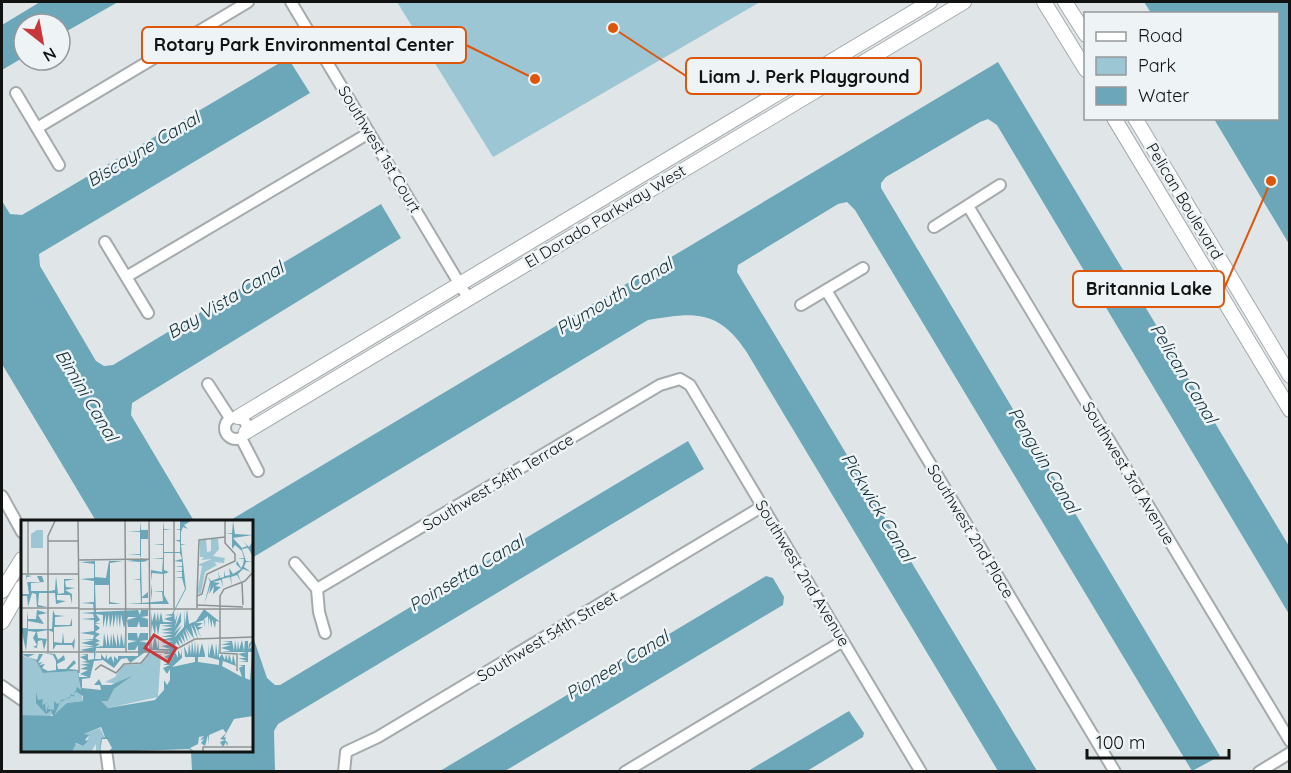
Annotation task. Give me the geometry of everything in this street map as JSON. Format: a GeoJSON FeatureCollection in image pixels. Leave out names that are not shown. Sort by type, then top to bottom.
{"type":"FeatureCollection","features":[{"type":"Feature","properties":{"kind":"street"},"geometry":{"type":"LineString","coordinates":[[37,128],[248,2]]}},
{"type":"Feature","properties":{"kind":"street","name":"Southwest 1st Court"},"geometry":{"type":"LineString","coordinates":[[291,2],[468,298]]}},
{"type":"Feature","properties":{"kind":"street","name":"El Dorado Parkway West"},"geometry":{"type":"LineString","coordinates":[[234,417],[930,2]]}},
{"type":"Feature","properties":{"kind":"street","name":"El Dorado Parkway West"},"geometry":{"type":"LineString","coordinates":[[244,435],[468,298],[964,2]]}},
{"type":"Feature","properties":{"kind":"street"},"geometry":{"type":"LineString","coordinates":[[1044,2],[1084,67]]}},
{"type":"Feature","properties":{"kind":"street"},"geometry":{"type":"LineString","coordinates":[[1065,2],[1084,32]]}},
{"type":"Feature","properties":{"kind":"street"},"geometry":{"type":"LineString","coordinates":[[838,57],[847,72]]}},
{"type":"Feature","properties":{"kind":"street"},"geometry":{"type":"LineString","coordinates":[[16,93],[60,165]]}},
{"type":"Feature","properties":{"kind":"street","name":"Pelican Boulevard"},"geometry":{"type":"LineString","coordinates":[[1115,120],[1287,401]]}},
{"type":"Feature","properties":{"kind":"street","name":"Pelican Boulevard"},"geometry":{"type":"LineString","coordinates":[[1136,120],[1290,376]]}},
{"type":"Feature","properties":{"kind":"street"},"geometry":{"type":"LineString","coordinates":[[126,277],[369,133]]}},
{"type":"Feature","properties":{"kind":"street"},"geometry":{"type":"LineString","coordinates":[[934,227],[1000,185]]}},
{"type":"Feature","properties":{"kind":"street","name":"Southwest 3rd Avenue"},"geometry":{"type":"LineString","coordinates":[[968,206],[1290,741]]}},
{"type":"Feature","properties":{"kind":"street"},"geometry":{"type":"LineString","coordinates":[[105,242],[148,313]]}},
{"type":"Feature","properties":{"kind":"street"},"geometry":{"type":"LineString","coordinates":[[801,305],[863,268]]}},
{"type":"Feature","properties":{"kind":"street","name":"Southwest 2nd Place"},"geometry":{"type":"LineString","coordinates":[[826,290],[1115,771]]}},
{"type":"Feature","properties":{"kind":"street","name":"Southwest 2nd Avenue"},"geometry":{"type":"LineString","coordinates":[[680,379],[690,385],[921,771]]}},
{"type":"Feature","properties":{"kind":"street","name":"Southwest 54th Terrace"},"geometry":{"type":"LineString","coordinates":[[317,589],[660,386],[680,379]]}},
{"type":"Feature","properties":{"kind":"street"},"geometry":{"type":"LineString","coordinates":[[207,384],[234,417],[245,421],[244,435],[258,471]]}},
{"type":"Feature","properties":{"kind":"street"},"geometry":{"type":"LineString","coordinates":[[234,417],[225,424],[225,432],[234,439],[244,435]]}},
{"type":"Feature","properties":{"kind":"street"},"geometry":{"type":"LineString","coordinates":[[2,496],[21,530]]}},
{"type":"Feature","properties":{"kind":"street","name":"Southwest 54th Street"},"geometry":{"type":"LineString","coordinates":[[344,771],[346,752],[378,737],[763,506]]}},
{"type":"Feature","properties":{"kind":"street"},"geometry":{"type":"LineString","coordinates":[[2,591],[21,561]]}},
{"type":"Feature","properties":{"kind":"street"},"geometry":{"type":"LineString","coordinates":[[295,563],[317,589],[319,612],[325,633]]}},
{"type":"Feature","properties":{"kind":"street"},"geometry":{"type":"LineString","coordinates":[[2,621],[21,589]]}},
{"type":"Feature","properties":{"kind":"street"},"geometry":{"type":"LineString","coordinates":[[625,771],[843,641]]}},
{"type":"Feature","properties":{"kind":"street"},"geometry":{"type":"LineString","coordinates":[[2,686],[21,699]]}},
{"type":"Feature","properties":{"kind":"street"},"geometry":{"type":"LineString","coordinates":[[106,752],[109,771]]}},
{"type":"Feature","properties":{"kind":"street"},"geometry":{"type":"LineString","coordinates":[[1259,771],[1290,753]]}},
{"type":"Feature","properties":{"kind":"green space"},"geometry":{"type":"Polygon","coordinates":[[[397,2],[760,2],[493,157],[397,2]]]}},
{"type":"Feature","properties":{"kind":"water"},"geometry":{"type":"Polygon","coordinates":[[[40,2],[118,2],[72,28],[72,12],[23,12],[40,2]]]}},
{"type":"Feature","properties":{"kind":"water"},"geometry":{"type":"Polygon","coordinates":[[[1144,2],[1289,2],[1289,244],[1215,120],[1279,120],[1279,12],[1150,12],[1144,2]]]}},
{"type":"Feature","properties":{"kind":"water"},"geometry":{"type":"Polygon","coordinates":[[[12,19],[12,64],[2,70],[2,25],[12,19]]]}},
{"type":"Feature","properties":{"kind":"water"},"geometry":{"type":"Polygon","coordinates":[[[288,58],[310,93],[39,254],[40,266],[96,361],[104,366],[113,365],[381,204],[401,238],[132,403],[131,415],[193,520],[95,520],[2,364],[2,201],[10,214],[22,215],[288,58]]]}},
{"type":"Feature","properties":{"kind":"water"},"geometry":{"type":"Polygon","coordinates":[[[998,62],[1289,546],[1289,614],[997,125],[988,119],[886,177],[881,183],[881,188],[1220,756],[1192,771],[855,210],[847,202],[838,204],[738,265],[737,272],[1037,771],[998,771],[746,351],[725,327],[703,317],[691,315],[648,320],[254,557],[254,520],[231,520],[998,62]]]}},
{"type":"Feature","properties":{"kind":"water"},"geometry":{"type":"Polygon","coordinates":[[[688,441],[704,469],[278,724],[274,731],[275,771],[192,771],[191,752],[254,752],[254,640],[267,678],[275,685],[280,685],[688,441]]]}},
{"type":"Feature","properties":{"kind":"water"},"geometry":{"type":"Polygon","coordinates":[[[766,576],[773,578],[784,597],[783,605],[505,771],[440,771],[766,576]]]}},
{"type":"Feature","properties":{"kind":"water"},"geometry":{"type":"Polygon","coordinates":[[[849,711],[864,733],[863,737],[807,771],[748,771],[849,711]]]}},
{"type":"Feature","properties":{"kind":"place","name":"Liam J. Perk Playground"},"geometry":{"type":"Point","coordinates":[613,28]}},
{"type":"Feature","properties":{"kind":"place","name":"Rotary Park Environmental Center"},"geometry":{"type":"Point","coordinates":[535,79]}},
{"type":"Feature","properties":{"kind":"place","name":"Britannia Lake"},"geometry":{"type":"Point","coordinates":[1271,181]}},
{"type":"Feature","properties":{"kind":"water label","name":"Biscayne Canal"},"geometry":{"type":"Point","coordinates":[143,149]}},
{"type":"Feature","properties":{"kind":"water label","name":"Plymouth Canal"},"geometry":{"type":"Point","coordinates":[614,296]}},
{"type":"Feature","properties":{"kind":"water label","name":"Bay Vista Canal"},"geometry":{"type":"Point","coordinates":[225,300]}},
{"type":"Feature","properties":{"kind":"water label","name":"Pelican Canal"},"geometry":{"type":"Point","coordinates":[1184,373]}},
{"type":"Feature","properties":{"kind":"water label","name":"Bimini Canal"},"geometry":{"type":"Point","coordinates":[87,395]}},
{"type":"Feature","properties":{"kind":"water label","name":"Penguin Canal"},"geometry":{"type":"Point","coordinates":[1044,460]}},
{"type":"Feature","properties":{"kind":"water label","name":"Pickwick Canal"},"geometry":{"type":"Point","coordinates":[878,507]}},
{"type":"Feature","properties":{"kind":"water label","name":"Poinsetta Canal"},"geometry":{"type":"Point","coordinates":[466,573]}},
{"type":"Feature","properties":{"kind":"water label","name":"Pioneer Canal"},"geometry":{"type":"Point","coordinates":[617,665]}}]}
